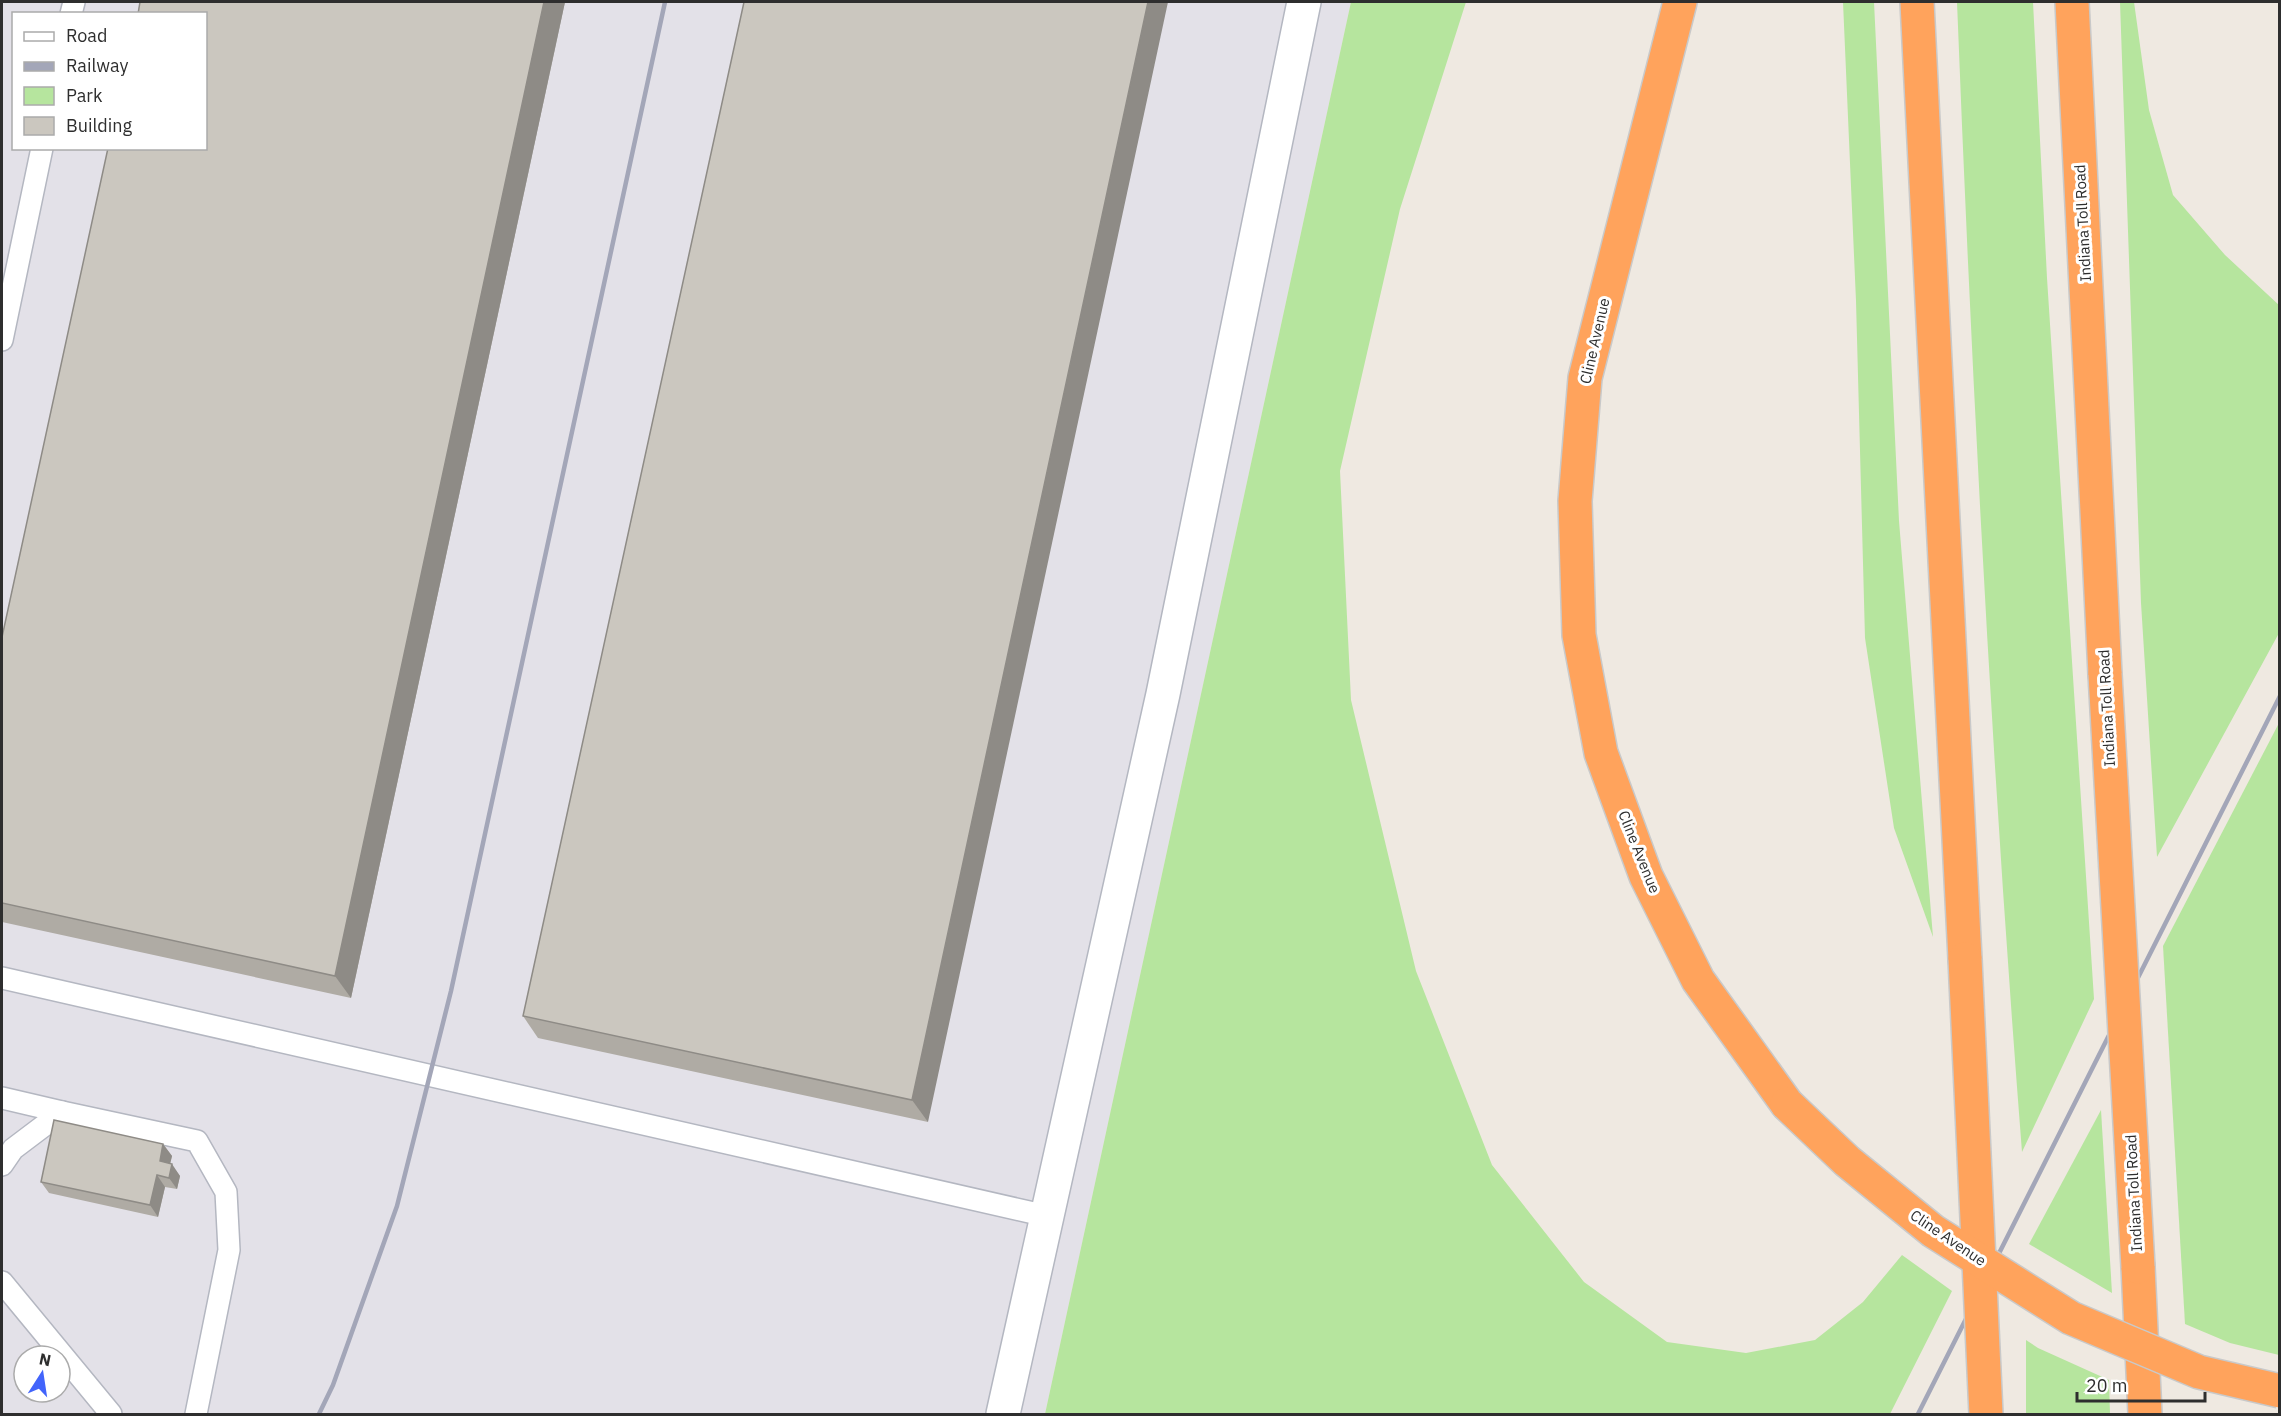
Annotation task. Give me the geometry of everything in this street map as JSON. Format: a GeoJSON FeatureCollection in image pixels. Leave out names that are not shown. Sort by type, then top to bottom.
{"type":"FeatureCollection","features":[{"type":"Feature","properties":{"kind":"highway","name":"Cline Avenue"},"geometry":{"type":"LineString","coordinates":[[1680,2],[1585,378],[1575,501],[1578,635],[1601,753],[1646,876],[1698,980],[1787,1104],[1847,1161],[1933,1232],[2071,1318],[2199,1372],[2280,1391]]}},
{"type":"Feature","properties":{"kind":"highway"},"geometry":{"type":"LineString","coordinates":[[1917,2],[1986,1414]]}},
{"type":"Feature","properties":{"kind":"highway","name":"Indiana Toll Road"},"geometry":{"type":"LineString","coordinates":[[2072,2],[2145,1414]]}},
{"type":"Feature","properties":{"kind":"street"},"geometry":{"type":"LineString","coordinates":[[1003,1414],[1163,694],[1304,2]]}},
{"type":"Feature","properties":{"kind":"lane"},"geometry":{"type":"LineString","coordinates":[[2,340],[42,150]]}},
{"type":"Feature","properties":{"kind":"lane"},"geometry":{"type":"LineString","coordinates":[[2,978],[1047,1216]]}},
{"type":"Feature","properties":{"kind":"lane"},"geometry":{"type":"LineString","coordinates":[[2,1098],[197,1141],[225,1192],[229,1250],[196,1414]]}},
{"type":"Feature","properties":{"kind":"lane"},"geometry":{"type":"LineString","coordinates":[[2,1165],[13,1149],[62,1112]]}},
{"type":"Feature","properties":{"kind":"lane"},"geometry":{"type":"LineString","coordinates":[[2,1282],[111,1414]]}},
{"type":"Feature","properties":{"kind":"shaded area"},"geometry":{"type":"Polygon","coordinates":[[[2,2],[1351,2],[1045,1414],[2,1414],[2,2]]]}},
{"type":"Feature","properties":{"kind":"green space"},"geometry":{"type":"Polygon","coordinates":[[[1351,2],[1466,2],[1400,209],[1340,471],[1351,700],[1416,971],[1492,1165],[1584,1282],[1667,1342],[1746,1353],[1815,1340],[1863,1302],[1902,1255],[1952,1291],[1890,1414],[1045,1414],[1351,2]]]}},
{"type":"Feature","properties":{"kind":"green space"},"geometry":{"type":"Polygon","coordinates":[[[1843,2],[1874,2],[1899,521],[1933,937],[1894,828],[1865,638],[1856,301],[1843,2]]]}},
{"type":"Feature","properties":{"kind":"green space"},"geometry":{"type":"Polygon","coordinates":[[[1957,2],[2033,2],[2047,278],[2094,999],[2022,1152],[2001,865],[1984,577],[1957,2]]]}},
{"type":"Feature","properties":{"kind":"green space"},"geometry":{"type":"Polygon","coordinates":[[[2120,2],[2134,2],[2149,110],[2173,195],[2225,255],[2280,306],[2279,633],[2157,857],[2141,603],[2120,2]]]}},
{"type":"Feature","properties":{"kind":"green space"},"geometry":{"type":"Polygon","coordinates":[[[2279,723],[2279,1355],[2230,1343],[2185,1324],[2163,946],[2279,723]]]}},
{"type":"Feature","properties":{"kind":"green space"},"geometry":{"type":"Polygon","coordinates":[[[2101,1110],[2112,1293],[2029,1244],[2101,1110]]]}},
{"type":"Feature","properties":{"kind":"green space"},"geometry":{"type":"Polygon","coordinates":[[[2026,1340],[2038,1348],[2109,1380],[2110,1414],[2026,1414],[2026,1340]]]}},
{"type":"Feature","properties":{"kind":"building"},"geometry":{"type":"Polygon","coordinates":[[[140,2],[544,2],[335,976],[2,903],[2,637],[108,150],[207,150],[207,12],[138,12],[140,2]]]}},
{"type":"Feature","properties":{"kind":"building"},"geometry":{"type":"Polygon","coordinates":[[[744,2],[1148,2],[912,1100],[523,1016],[744,2]]]}},
{"type":"Feature","properties":{"kind":"building"},"geometry":{"type":"Polygon","coordinates":[[[54,1120],[163,1144],[160,1161],[172,1164],[169,1178],[157,1175],[150,1205],[41,1182],[54,1120]]]}},
{"type":"Feature","properties":{"kind":"railway"},"geometry":{"type":"LineString","coordinates":[[319,1414],[333,1385],[397,1206],[451,991],[665,2]]}},
{"type":"Feature","properties":{"kind":"railway"},"geometry":{"type":"LineString","coordinates":[[1918,1414],[2280,696]]}}]}
